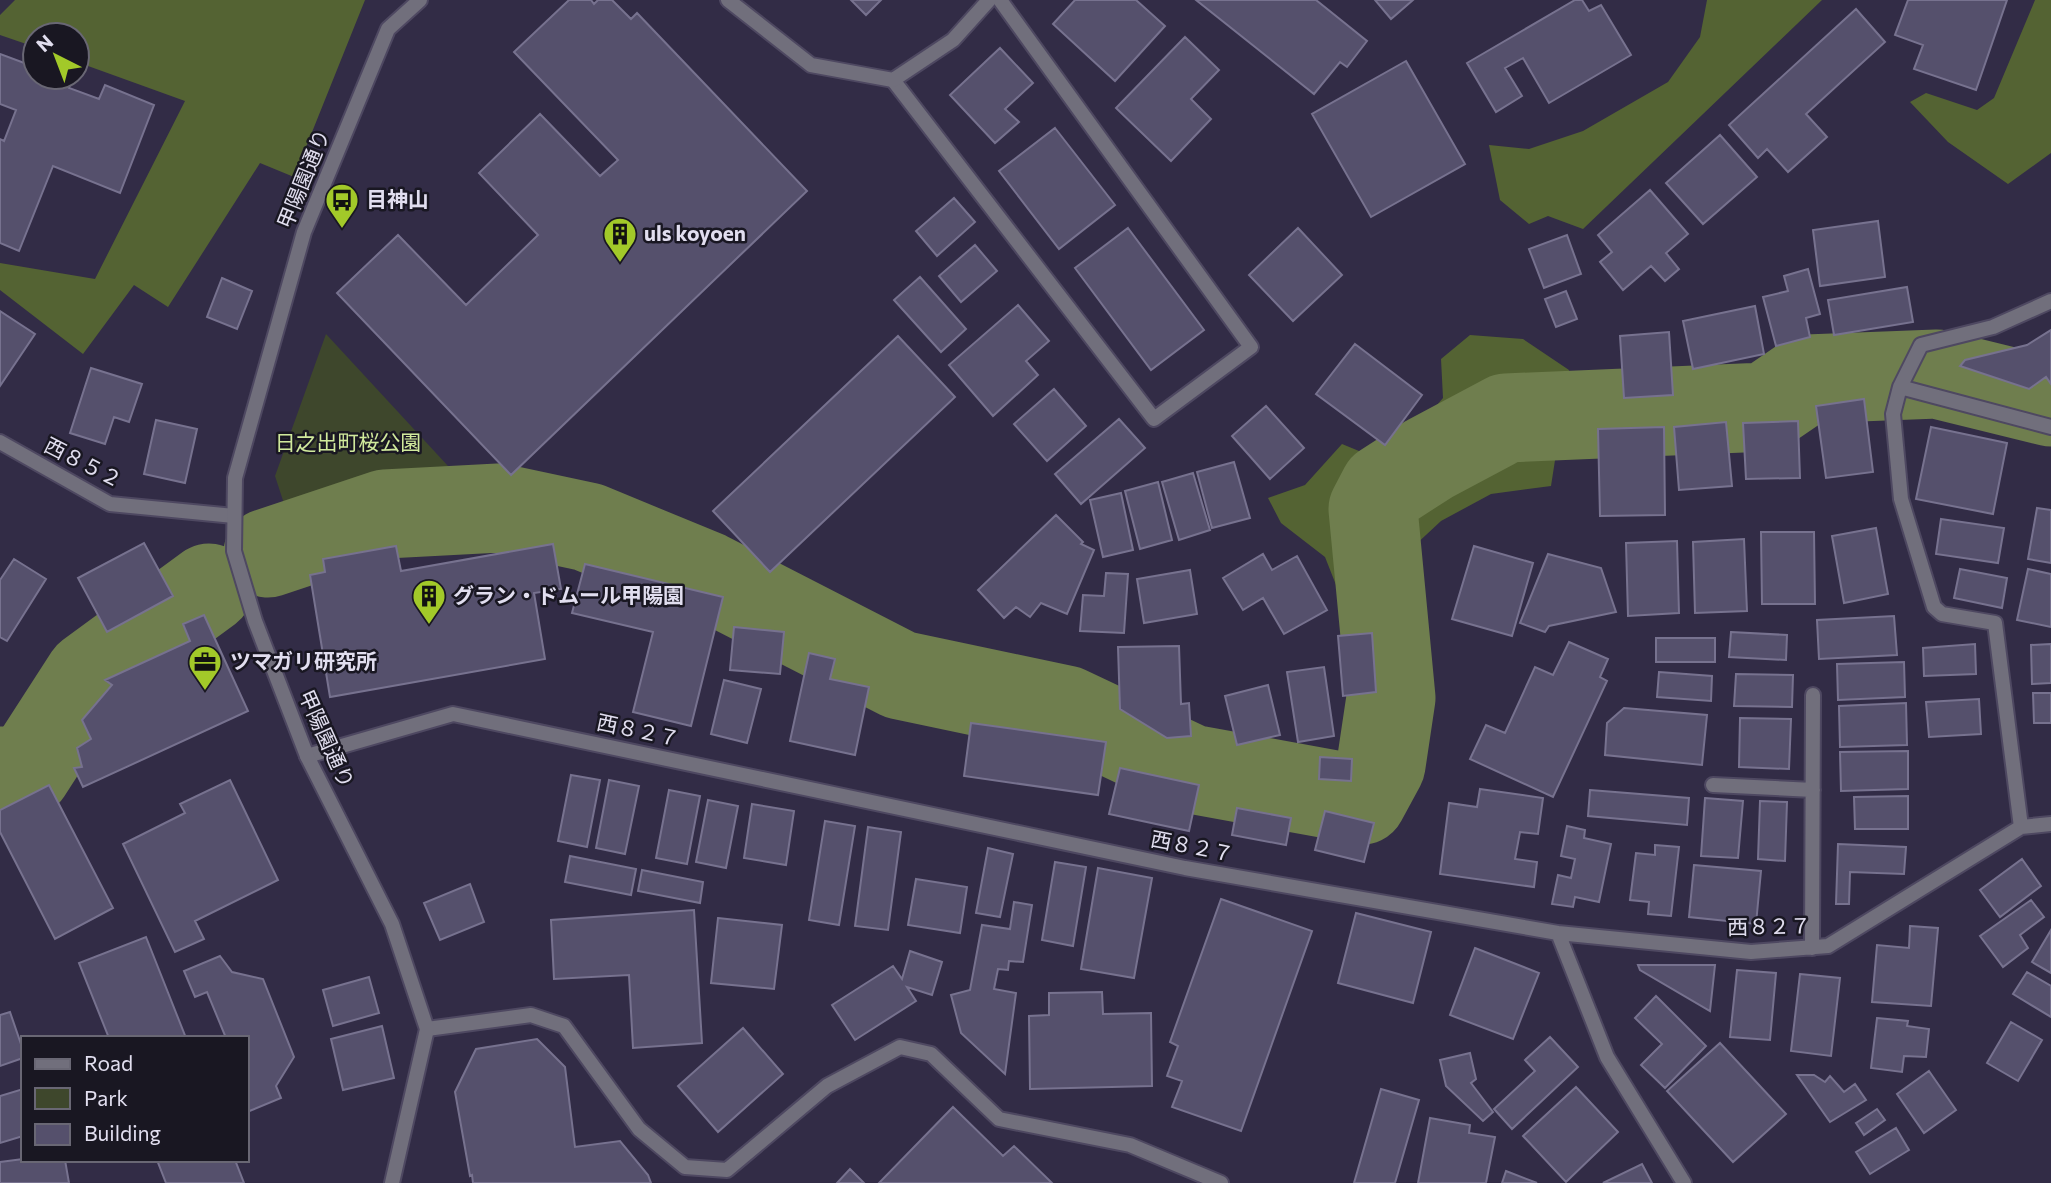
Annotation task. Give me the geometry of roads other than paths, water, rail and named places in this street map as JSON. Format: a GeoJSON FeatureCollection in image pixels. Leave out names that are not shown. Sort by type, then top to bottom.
{"type":"FeatureCollection","features":[{"type":"Feature","properties":{"kind":"street","name":"甲陽園通り"},"geometry":{"type":"LineString","coordinates":[[419,0],[388,29],[304,232],[235,478],[234,551],[255,621],[307,757],[392,925],[427,1029]]}},
{"type":"Feature","properties":{"kind":"street"},"geometry":{"type":"LineString","coordinates":[[728,0],[811,65],[893,80],[1154,418],[1251,347],[1000,0]]}},
{"type":"Feature","properties":{"kind":"street"},"geometry":{"type":"LineString","coordinates":[[893,80],[953,40],[989,0]]}},
{"type":"Feature","properties":{"kind":"street"},"geometry":{"type":"LineString","coordinates":[[2021,827],[1995,622],[1942,614],[1934,607],[1901,499],[1893,414],[1900,387],[1921,345],[1993,327],[2051,301]]}},
{"type":"Feature","properties":{"kind":"street"},"geometry":{"type":"LineString","coordinates":[[1900,387],[2051,427]]}},
{"type":"Feature","properties":{"kind":"street","name":"西８５２"},"geometry":{"type":"LineString","coordinates":[[0,442],[110,504],[234,516]]}},
{"type":"Feature","properties":{"kind":"street"},"geometry":{"type":"LineString","coordinates":[[1812,948],[1813,695]]}},
{"type":"Feature","properties":{"kind":"street","name":"西８２７"},"geometry":{"type":"LineString","coordinates":[[307,757],[453,714],[1185,868],[1558,933],[1751,953],[1828,946],[2021,827],[2051,824]]}},
{"type":"Feature","properties":{"kind":"street"},"geometry":{"type":"LineString","coordinates":[[1713,785],[1813,790]]}},
{"type":"Feature","properties":{"kind":"street"},"geometry":{"type":"LineString","coordinates":[[1558,933],[1607,1057],[1684,1183]]}},
{"type":"Feature","properties":{"kind":"street"},"geometry":{"type":"LineString","coordinates":[[392,1183],[427,1029],[531,1015],[564,1026],[639,1129],[685,1167],[727,1170],[827,1087],[900,1047],[930,1054],[999,1119],[1130,1145],[1221,1183]]}},
{"type":"Feature","properties":{"kind":"waterway"},"geometry":{"type":"LineString","coordinates":[[268,553],[385,514],[499,508],[588,527],[707,576],[900,675],[1066,710],[1191,769],[1362,800],[1381,765],[1391,698],[1373,509],[1384,488],[1429,459],[1506,418],[1766,407],[1807,379],[1937,374],[2051,402]]}},
{"type":"Feature","properties":{"kind":"waterway"},"geometry":{"type":"LineString","coordinates":[[0,771],[27,772],[89,676],[209,588]]}},
{"type":"Feature","properties":{"kind":"place","name":"目神山"},"geometry":{"type":"Point","coordinates":[342,230]}},
{"type":"Feature","properties":{"kind":"place","name":"uls koyoen"},"geometry":{"type":"Point","coordinates":[620,264]}},
{"type":"Feature","properties":{"kind":"place","name":"グラン・ドムール甲陽園"},"geometry":{"type":"Point","coordinates":[429,626]}},
{"type":"Feature","properties":{"kind":"place","name":"ツマガリ研究所"},"geometry":{"type":"Point","coordinates":[205,692]}},
{"type":"Feature","properties":{"kind":"park label","name":"日之出町桜公園"},"geometry":{"type":"Point","coordinates":[348,443]}}]}
